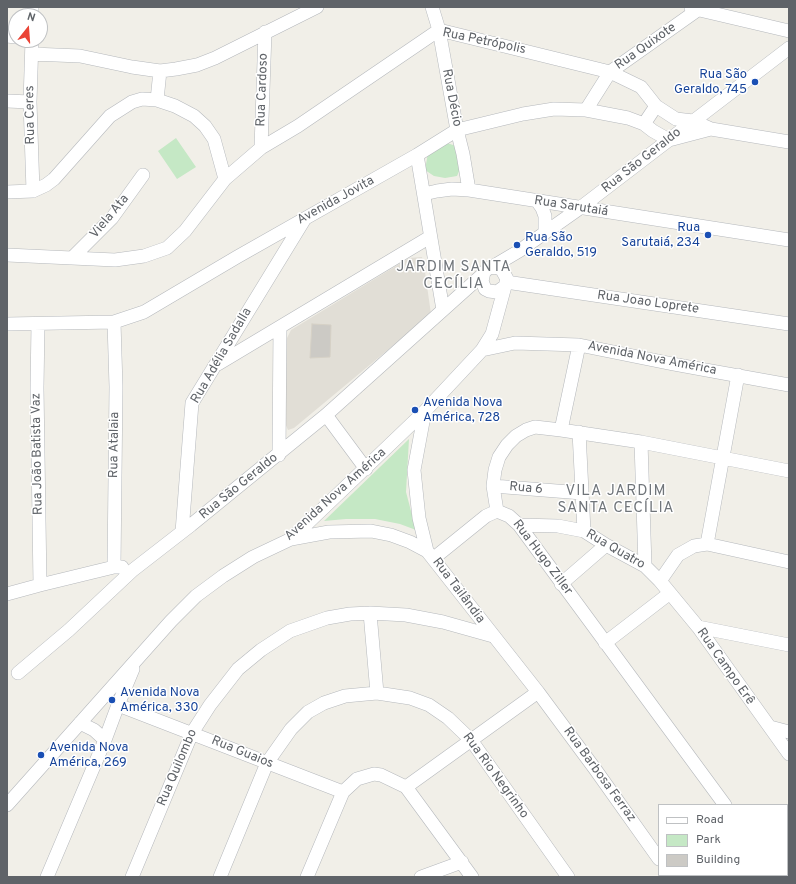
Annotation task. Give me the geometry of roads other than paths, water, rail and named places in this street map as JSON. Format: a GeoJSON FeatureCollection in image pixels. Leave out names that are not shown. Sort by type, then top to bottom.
{"type":"FeatureCollection","features":[{"type":"Feature","properties":{"kind":"street"},"geometry":{"type":"LineString","coordinates":[[32,54],[80,56],[132,67],[160,71],[197,65],[317,7]]}},
{"type":"Feature","properties":{"kind":"street","name":"Rua Décio"},"geometry":{"type":"LineString","coordinates":[[432,7],[439,30],[469,190]]}},
{"type":"Feature","properties":{"kind":"street"},"geometry":{"type":"LineString","coordinates":[[694,8],[789,30]]}},
{"type":"Feature","properties":{"kind":"street","name":"Rua Quixote"},"geometry":{"type":"LineString","coordinates":[[586,110],[610,72],[694,8]]}},
{"type":"Feature","properties":{"kind":"street","name":"Rua Petrópolis"},"geometry":{"type":"LineString","coordinates":[[7,255],[115,260],[144,256],[167,248],[185,231],[225,179],[261,148],[298,126],[439,30],[610,72],[641,87],[656,106]]}},
{"type":"Feature","properties":{"kind":"street","name":"Rua Cardoso"},"geometry":{"type":"LineString","coordinates":[[261,148],[265,32]]}},
{"type":"Feature","properties":{"kind":"street","name":"Rua Ceres"},"geometry":{"type":"LineString","coordinates":[[32,48],[30,102],[34,191]]}},
{"type":"Feature","properties":{"kind":"street","name":"Rua São Geraldo"},"geometry":{"type":"LineString","coordinates":[[18,673],[69,630],[133,570],[279,455],[326,415],[487,271],[519,251],[580,208],[789,48]]}},
{"type":"Feature","properties":{"kind":"street"},"geometry":{"type":"LineString","coordinates":[[157,100],[160,71]]}},
{"type":"Feature","properties":{"kind":"street"},"geometry":{"type":"LineString","coordinates":[[7,192],[34,191],[46,185],[54,179],[110,116],[123,106],[142,99],[157,100],[176,106],[185,110],[205,126],[214,139],[225,179]]}},
{"type":"Feature","properties":{"kind":"street"},"geometry":{"type":"LineString","coordinates":[[7,101],[30,102]]}},
{"type":"Feature","properties":{"kind":"street"},"geometry":{"type":"LineString","coordinates":[[644,124],[656,106]]}},
{"type":"Feature","properties":{"kind":"street","name":"Rua São Geraldo"},"geometry":{"type":"LineString","coordinates":[[656,106],[676,119],[693,121]]}},
{"type":"Feature","properties":{"kind":"street","name":"Avenida Jovita"},"geometry":{"type":"LineString","coordinates":[[7,324],[114,322],[144,312],[304,218],[417,155],[457,130],[524,114],[554,109],[586,110],[628,118],[644,124],[669,140]]}},
{"type":"Feature","properties":{"kind":"street"},"geometry":{"type":"LineString","coordinates":[[693,121],[712,129],[789,142]]}},
{"type":"Feature","properties":{"kind":"street"},"geometry":{"type":"LineString","coordinates":[[669,140],[712,129]]}},
{"type":"Feature","properties":{"kind":"street"},"geometry":{"type":"LineString","coordinates":[[417,155],[443,310]]}},
{"type":"Feature","properties":{"kind":"street","name":"Viela Ata"},"geometry":{"type":"LineString","coordinates":[[74,257],[112,218],[143,175]]}},
{"type":"Feature","properties":{"kind":"street","name":"Rua Sarutaiá"},"geometry":{"type":"LineString","coordinates":[[424,194],[452,189],[469,190],[789,240]]}},
{"type":"Feature","properties":{"kind":"street"},"geometry":{"type":"LineString","coordinates":[[537,201],[545,216],[545,232]]}},
{"type":"Feature","properties":{"kind":"street","name":"Rua Adélia Sadalla"},"geometry":{"type":"LineString","coordinates":[[182,532],[192,403],[304,218]]}},
{"type":"Feature","properties":{"kind":"street"},"geometry":{"type":"LineString","coordinates":[[216,364],[430,237]]}},
{"type":"Feature","properties":{"kind":"street"},"geometry":{"type":"LineString","coordinates":[[482,350],[492,334],[506,282],[519,251]]}},
{"type":"Feature","properties":{"kind":"street"},"geometry":{"type":"LineString","coordinates":[[506,282],[502,270],[496,267],[487,271],[482,282],[494,303],[496,321],[502,336],[515,343]]}},
{"type":"Feature","properties":{"kind":"street"},"geometry":{"type":"LineString","coordinates":[[487,290],[498,292],[506,282]]}},
{"type":"Feature","properties":{"kind":"street","name":"Rua Joao Loprete"},"geometry":{"type":"LineString","coordinates":[[506,282],[789,324]]}},
{"type":"Feature","properties":{"kind":"street","name":"Rua São Geraldo"},"geometry":{"type":"LineString","coordinates":[[457,298],[472,291],[487,290]]}},
{"type":"Feature","properties":{"kind":"street","name":"Rua Atalaia"},"geometry":{"type":"LineString","coordinates":[[114,322],[116,387],[114,567]]}},
{"type":"Feature","properties":{"kind":"street","name":"Rua João Batista Vaz"},"geometry":{"type":"LineString","coordinates":[[38,324],[37,388],[40,585]]}},
{"type":"Feature","properties":{"kind":"street"},"geometry":{"type":"LineString","coordinates":[[279,455],[280,327]]}},
{"type":"Feature","properties":{"kind":"street","name":"Avenida Nova América"},"geometry":{"type":"LineString","coordinates":[[7,805],[171,621],[196,596],[223,576],[253,557],[291,539],[414,422],[482,350],[515,343],[579,344],[789,385]]}},
{"type":"Feature","properties":{"kind":"street"},"geometry":{"type":"LineString","coordinates":[[561,430],[579,344]]}},
{"type":"Feature","properties":{"kind":"street"},"geometry":{"type":"LineString","coordinates":[[708,544],[738,375]]}},
{"type":"Feature","properties":{"kind":"street"},"geometry":{"type":"LineString","coordinates":[[425,411],[414,470],[419,518],[431,555],[486,516],[497,511],[493,486],[495,470],[499,457],[507,445],[516,436],[535,427],[579,432],[641,442],[789,471]]}},
{"type":"Feature","properties":{"kind":"street"},"geometry":{"type":"LineString","coordinates":[[326,415],[366,468]]}},
{"type":"Feature","properties":{"kind":"street"},"geometry":{"type":"LineString","coordinates":[[414,422],[417,429],[419,442]]}},
{"type":"Feature","properties":{"kind":"street"},"geometry":{"type":"LineString","coordinates":[[579,432],[584,531]]}},
{"type":"Feature","properties":{"kind":"street"},"geometry":{"type":"LineString","coordinates":[[641,442],[645,566]]}},
{"type":"Feature","properties":{"kind":"street","name":"Rua 6"},"geometry":{"type":"LineString","coordinates":[[493,486],[582,493]]}},
{"type":"Feature","properties":{"kind":"street","name":"Rua Hugo Ziller"},"geometry":{"type":"LineString","coordinates":[[497,511],[509,516],[519,524],[561,584],[724,804]]}},
{"type":"Feature","properties":{"kind":"street"},"geometry":{"type":"LineString","coordinates":[[314,517],[319,527],[329,532]]}},
{"type":"Feature","properties":{"kind":"street","name":"Rua Quatro"},"geometry":{"type":"LineString","coordinates":[[519,524],[558,526],[584,531],[645,566],[660,581]]}},
{"type":"Feature","properties":{"kind":"street","name":"Rua Tailândia"},"geometry":{"type":"LineString","coordinates":[[291,539],[329,532],[371,531],[397,538],[431,555],[538,692]]}},
{"type":"Feature","properties":{"kind":"street"},"geometry":{"type":"LineString","coordinates":[[660,581],[678,555],[694,546],[708,544],[789,562]]}},
{"type":"Feature","properties":{"kind":"street"},"geometry":{"type":"LineString","coordinates":[[561,584],[606,545]]}},
{"type":"Feature","properties":{"kind":"street"},"geometry":{"type":"LineString","coordinates":[[7,594],[114,567],[124,567],[133,570]]}},
{"type":"Feature","properties":{"kind":"street","name":"Rua Campo Erê"},"geometry":{"type":"LineString","coordinates":[[660,581],[698,627],[789,754]]}},
{"type":"Feature","properties":{"kind":"street"},"geometry":{"type":"LineString","coordinates":[[605,643],[670,593]]}},
{"type":"Feature","properties":{"kind":"street"},"geometry":{"type":"LineString","coordinates":[[370,613],[377,693]]}},
{"type":"Feature","properties":{"kind":"street","name":"Rua Quilombo"},"geometry":{"type":"LineString","coordinates":[[132,877],[192,733],[210,704],[238,669],[261,650],[290,631],[327,618],[350,614],[370,613],[406,615],[444,622],[493,636]]}},
{"type":"Feature","properties":{"kind":"street"},"geometry":{"type":"LineString","coordinates":[[463,628],[478,616]]}},
{"type":"Feature","properties":{"kind":"street"},"geometry":{"type":"LineString","coordinates":[[698,627],[789,645]]}},
{"type":"Feature","properties":{"kind":"street"},"geometry":{"type":"LineString","coordinates":[[47,877],[138,658]]}},
{"type":"Feature","properties":{"kind":"street"},"geometry":{"type":"LineString","coordinates":[[406,787],[538,692]]}},
{"type":"Feature","properties":{"kind":"street","name":"Rua Barbosa Ferraz"},"geometry":{"type":"LineString","coordinates":[[538,692],[658,858]]}},
{"type":"Feature","properties":{"kind":"street","name":"Rua Rio Negrinho"},"geometry":{"type":"LineString","coordinates":[[220,877],[267,764],[291,729],[308,712],[324,703],[345,696],[377,693],[410,698],[429,705],[448,718],[471,740],[568,877]]}},
{"type":"Feature","properties":{"kind":"street","name":"Rua Guaios"},"geometry":{"type":"LineString","coordinates":[[118,705],[192,733],[267,764],[343,792]]}},
{"type":"Feature","properties":{"kind":"street"},"geometry":{"type":"LineString","coordinates":[[80,723],[94,730],[105,740]]}},
{"type":"Feature","properties":{"kind":"street"},"geometry":{"type":"LineString","coordinates":[[770,727],[789,732]]}},
{"type":"Feature","properties":{"kind":"street"},"geometry":{"type":"LineString","coordinates":[[307,877],[343,792],[357,779],[374,774],[390,778],[406,787],[472,877]]}},
{"type":"Feature","properties":{"kind":"street"},"geometry":{"type":"LineString","coordinates":[[429,875],[462,862]]}},
{"type":"Feature","properties":{"kind":"place","name":"Rua São Geraldo, 745"},"geometry":{"type":"Point","coordinates":[755,82]}},
{"type":"Feature","properties":{"kind":"place","name":"Rua Sarutaiá, 234"},"geometry":{"type":"Point","coordinates":[708,235]}},
{"type":"Feature","properties":{"kind":"place","name":"Rua São Geraldo, 519"},"geometry":{"type":"Point","coordinates":[517,245]}},
{"type":"Feature","properties":{"kind":"place","name":"Avenida Nova América, 728"},"geometry":{"type":"Point","coordinates":[415,410]}},
{"type":"Feature","properties":{"kind":"place","name":"Avenida Nova América, 330"},"geometry":{"type":"Point","coordinates":[112,700]}},
{"type":"Feature","properties":{"kind":"place","name":"Avenida Nova América, 269"},"geometry":{"type":"Point","coordinates":[41,755]}},
{"type":"Feature","properties":{"kind":"district","name":"JARDIM SANTA CECÍLIA"},"geometry":{"type":"Point","coordinates":[454,276]}},
{"type":"Feature","properties":{"kind":"district","name":"VILA JARDIM SANTA CECÍLIA"},"geometry":{"type":"Point","coordinates":[616,500]}}]}
